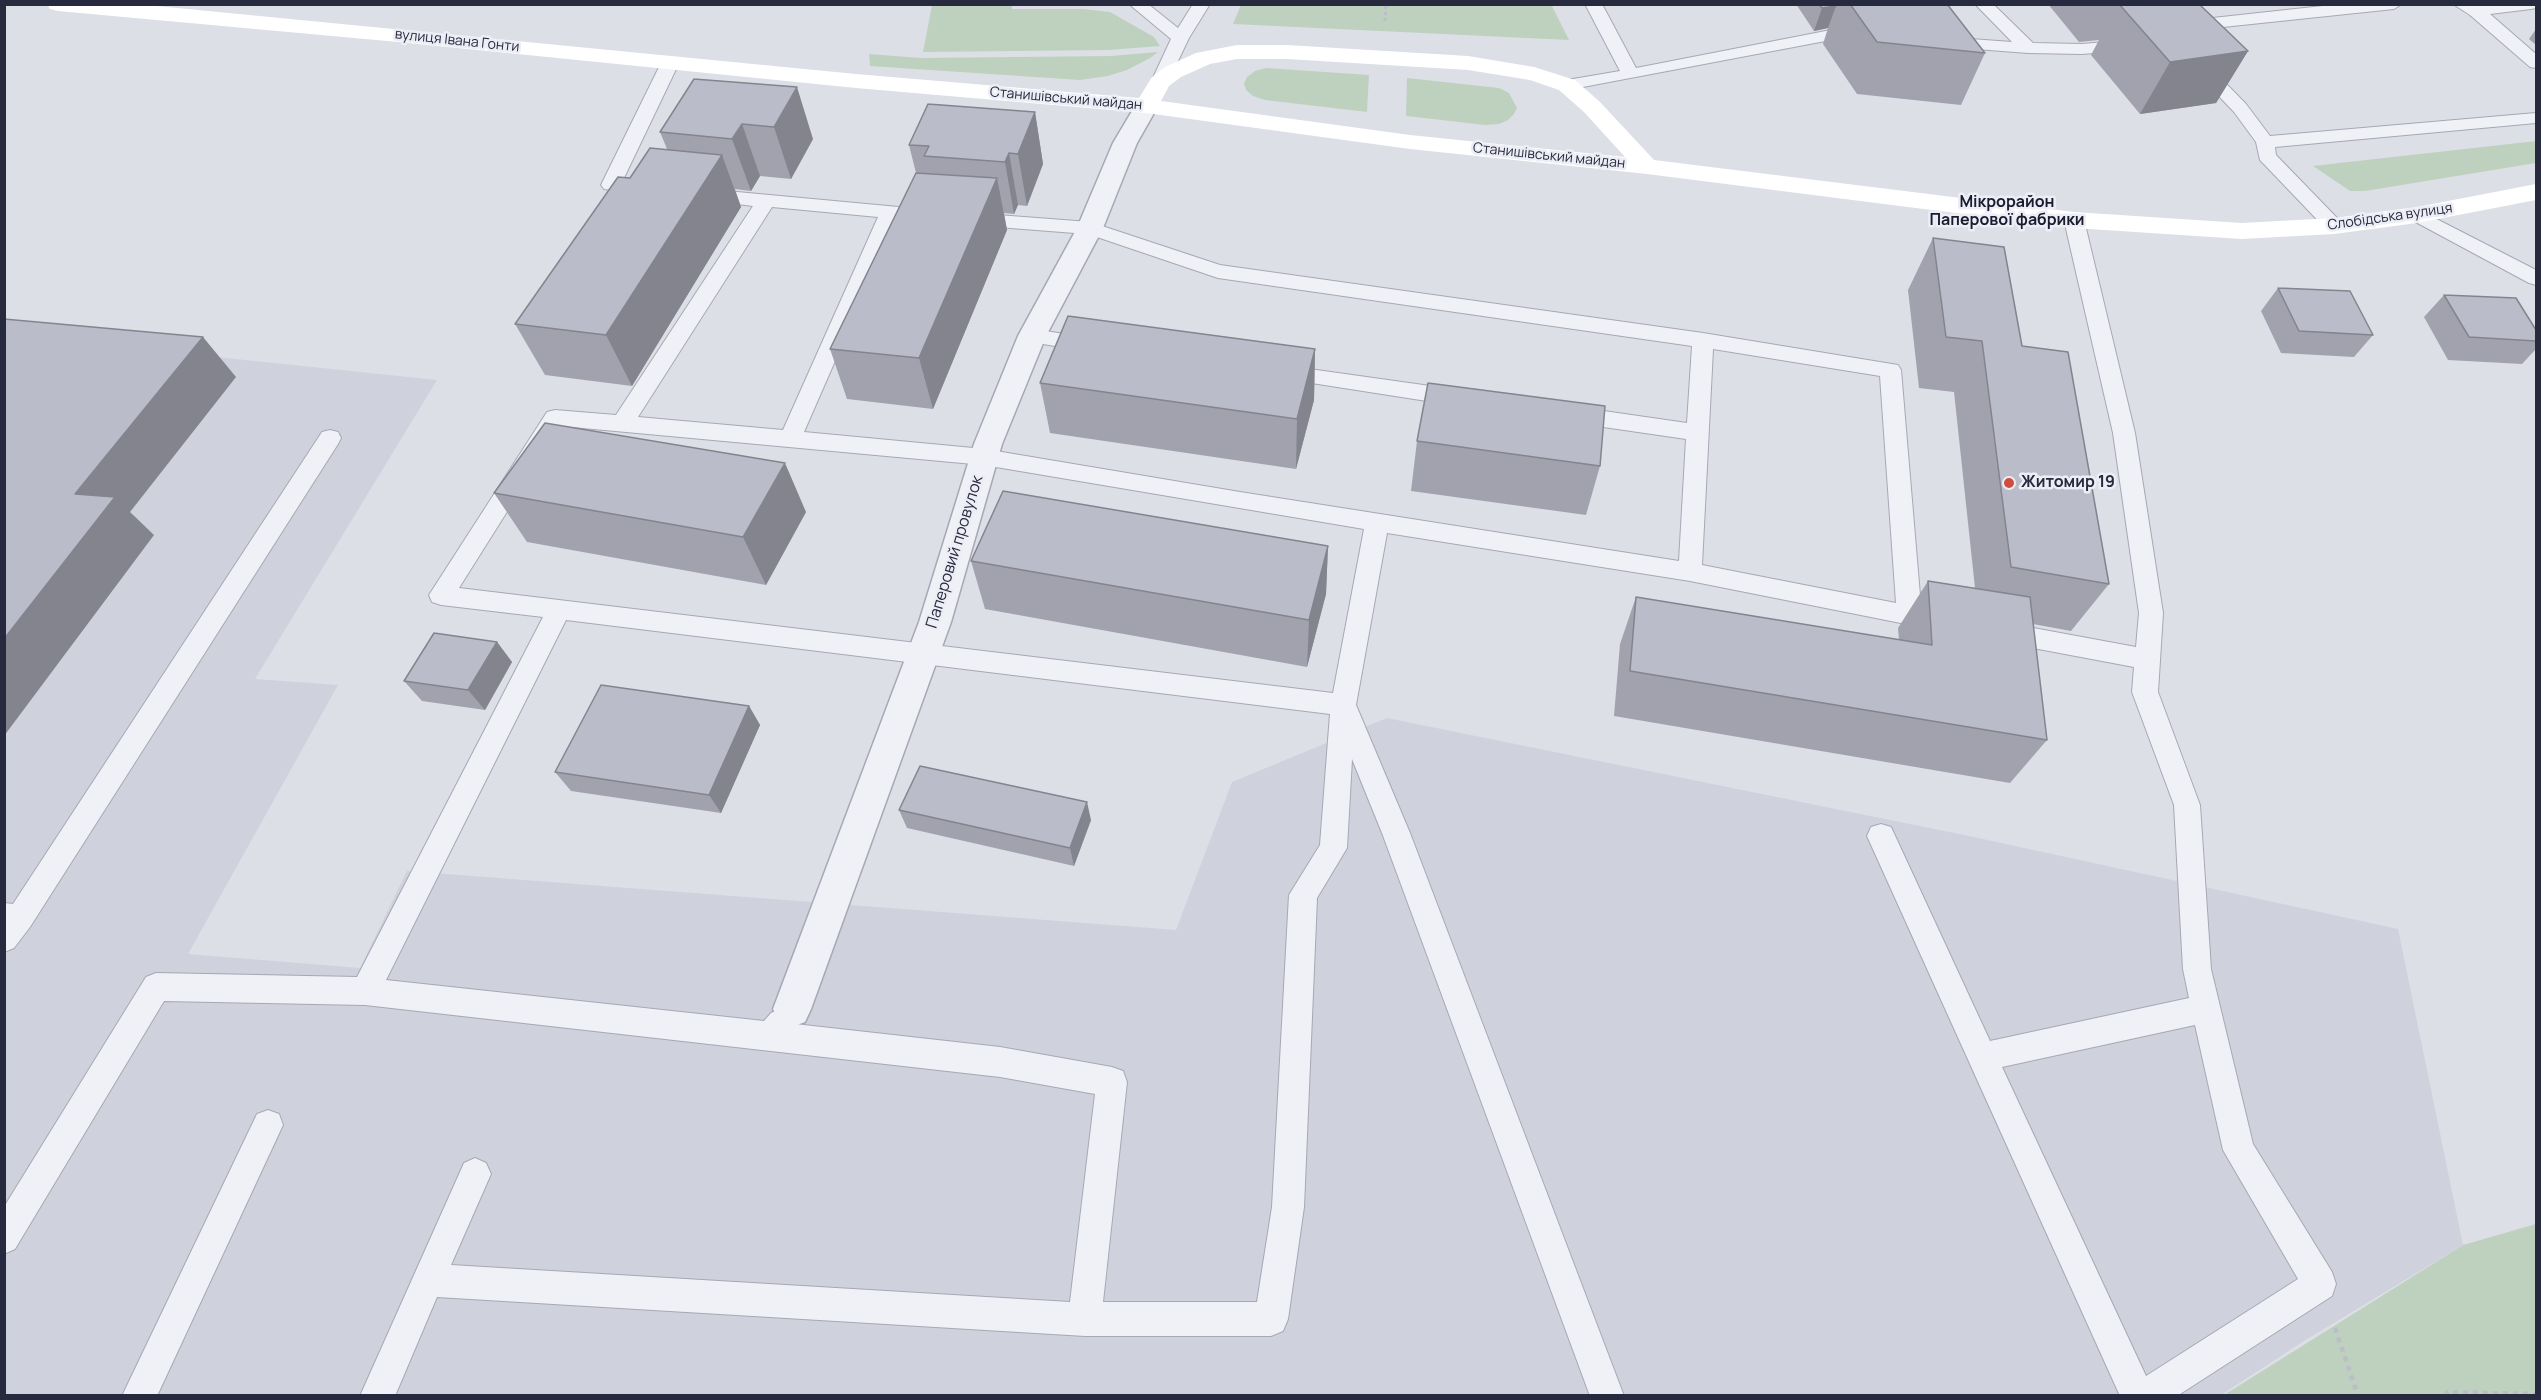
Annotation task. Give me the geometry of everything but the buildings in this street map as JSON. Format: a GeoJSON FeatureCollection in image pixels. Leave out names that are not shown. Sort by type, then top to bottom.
{"type":"FeatureCollection","features":[{"type":"Feature","properties":{"kind":"street","name":"вулиця Івана Гонти"},"geometry":{"type":"LineString","coordinates":[[71,5],[856,81]]}},
{"type":"Feature","properties":{"kind":"street"},"geometry":{"type":"LineString","coordinates":[[1153,94],[1173,72],[1204,58],[1247,52],[1468,63],[1534,74],[1567,85],[1592,107],[1647,167]]}},
{"type":"Feature","properties":{"kind":"street","name":"Станишівський майдан"},"geometry":{"type":"LineString","coordinates":[[856,81],[1153,94],[1410,142],[1647,167],[2074,220],[2242,231]]}},
{"type":"Feature","properties":{"kind":"street","name":"Паперовий провулок"},"geometry":{"type":"LineString","coordinates":[[792,1009],[935,622],[984,457],[1032,336],[1090,228],[1125,143],[1153,94]]}},
{"type":"Feature","properties":{"kind":"street","name":"Слобідська вулиця"},"geometry":{"type":"LineString","coordinates":[[2242,231],[2334,226],[2417,216],[2536,192]]}},
{"type":"Feature","properties":{"kind":"lane"},"geometry":{"type":"LineString","coordinates":[[1137,4],[1180,38]]}},
{"type":"Feature","properties":{"kind":"lane"},"geometry":{"type":"LineString","coordinates":[[1153,94],[1180,38],[1202,4]]}},
{"type":"Feature","properties":{"kind":"lane"},"geometry":{"type":"LineString","coordinates":[[1593,4],[1631,75]]}},
{"type":"Feature","properties":{"kind":"lane"},"geometry":{"type":"LineString","coordinates":[[1983,4],[2028,48]]}},
{"type":"Feature","properties":{"kind":"lane"},"geometry":{"type":"LineString","coordinates":[[2180,27],[2394,4]]}},
{"type":"Feature","properties":{"kind":"lane"},"geometry":{"type":"LineString","coordinates":[[2468,8],[2531,4]]}},
{"type":"Feature","properties":{"kind":"lane"},"geometry":{"type":"LineString","coordinates":[[2468,8],[2536,63]]}},
{"type":"Feature","properties":{"kind":"lane"},"geometry":{"type":"LineString","coordinates":[[1567,85],[1631,75],[1836,34],[1881,37]]}},
{"type":"Feature","properties":{"kind":"lane"},"geometry":{"type":"LineString","coordinates":[[1926,41],[2082,49],[2142,44]]}},
{"type":"Feature","properties":{"kind":"lane"},"geometry":{"type":"LineString","coordinates":[[2191,57],[2240,108],[2265,142],[2267,156],[2334,226]]}},
{"type":"Feature","properties":{"kind":"lane"},"geometry":{"type":"LineString","coordinates":[[670,63],[611,185],[766,201],[1090,228],[1218,271],[1703,340],[1890,370],[1909,614]]}},
{"type":"Feature","properties":{"kind":"lane"},"geometry":{"type":"LineString","coordinates":[[2265,142],[2536,118]]}},
{"type":"Feature","properties":{"kind":"lane"},"geometry":{"type":"LineString","coordinates":[[622,423],[766,201]]}},
{"type":"Feature","properties":{"kind":"lane"},"geometry":{"type":"LineString","coordinates":[[791,437],[890,212]]}},
{"type":"Feature","properties":{"kind":"lane"},"geometry":{"type":"LineString","coordinates":[[2417,216],[2536,278]]}},
{"type":"Feature","properties":{"kind":"lane"},"geometry":{"type":"LineString","coordinates":[[2074,220],[2124,433],[2151,613],[2145,692],[2187,805],[2197,969],[2240,1150],[2320,1284],[2146,1395]]}},
{"type":"Feature","properties":{"kind":"lane"},"geometry":{"type":"LineString","coordinates":[[1032,336],[1113,348]]}},
{"type":"Feature","properties":{"kind":"lane"},"geometry":{"type":"LineString","coordinates":[[1690,572],[1703,340]]}},
{"type":"Feature","properties":{"kind":"lane"},"geometry":{"type":"LineString","coordinates":[[1265,370],[1476,400]]}},
{"type":"Feature","properties":{"kind":"lane"},"geometry":{"type":"LineString","coordinates":[[1546,411],[1698,433]]}},
{"type":"Feature","properties":{"kind":"lane"},"geometry":{"type":"LineString","coordinates":[[1343,705],[441,595],[555,417],[791,437],[984,457],[1377,523],[1690,572],[2147,659]]}},
{"type":"Feature","properties":{"kind":"lane"},"geometry":{"type":"LineString","coordinates":[[10,924],[330,438]]}},
{"type":"Feature","properties":{"kind":"lane"},"geometry":{"type":"LineString","coordinates":[[428,1280],[1086,1319],[1271,1319],[1288,1207],[1303,895],[1333,848],[1343,705],[1377,523]]}},
{"type":"Feature","properties":{"kind":"lane"},"geometry":{"type":"LineString","coordinates":[[365,991],[559,609]]}},
{"type":"Feature","properties":{"kind":"lane"},"geometry":{"type":"LineString","coordinates":[[1343,705],[1396,833],[1607,1395]]}},
{"type":"Feature","properties":{"kind":"lane"},"geometry":{"type":"LineString","coordinates":[[1881,836],[2138,1395]]}},
{"type":"Feature","properties":{"kind":"lane"},"geometry":{"type":"LineString","coordinates":[[4,1238],[156,987],[365,991],[1000,1062],[1112,1082],[1086,1319]]}},
{"type":"Feature","properties":{"kind":"lane"},"geometry":{"type":"LineString","coordinates":[[1983,1057],[2207,1008]]}},
{"type":"Feature","properties":{"kind":"lane"},"geometry":{"type":"LineString","coordinates":[[771,1036],[792,1009]]}},
{"type":"Feature","properties":{"kind":"lane"},"geometry":{"type":"LineString","coordinates":[[139,1395],[268,1125]]}},
{"type":"Feature","properties":{"kind":"lane"},"geometry":{"type":"LineString","coordinates":[[377,1395],[475,1174]]}},
{"type":"Feature","properties":{"kind":"path"},"geometry":{"type":"LineString","coordinates":[[2320,1284],[2358,1395]]}},
{"type":"Feature","properties":{"kind":"path"},"geometry":{"type":"LineString","coordinates":[[2446,1395],[2447,1392],[2536,1394]]}},
{"type":"Feature","properties":{"kind":"shaded area"},"geometry":{"type":"Polygon","coordinates":[[[5,335],[437,380],[255,679],[338,685],[188,954],[360,968],[407,871],[1176,930],[1232,782],[1387,718],[1969,836],[2398,929],[2463,1245],[2304,1341],[2221,1395],[5,1396],[5,335]]]}},
{"type":"Feature","properties":{"kind":"green space"},"geometry":{"type":"Polygon","coordinates":[[[1012,4],[1012,9],[1084,9],[1110,12],[1154,37],[1160,46],[1109,50],[923,52],[932,5],[1012,4]]]}},
{"type":"Feature","properties":{"kind":"green space"},"geometry":{"type":"Polygon","coordinates":[[[1551,4],[1569,40],[1233,24],[1241,5],[1551,4]]]}},
{"type":"Feature","properties":{"kind":"green space"},"geometry":{"type":"Polygon","coordinates":[[[1158,52],[1127,70],[1108,76],[1080,80],[870,66],[869,54],[921,58],[1111,56],[1158,52]]]}},
{"type":"Feature","properties":{"kind":"green space"},"geometry":{"type":"Polygon","coordinates":[[[1266,68],[1369,75],[1367,112],[1265,100],[1253,96],[1246,90],[1244,84],[1247,77],[1255,71],[1266,68]]]}},
{"type":"Feature","properties":{"kind":"green space"},"geometry":{"type":"Polygon","coordinates":[[[1407,78],[1499,88],[1509,93],[1517,108],[1508,120],[1499,124],[1485,125],[1406,116],[1407,78]]]}},
{"type":"Feature","properties":{"kind":"green space"},"geometry":{"type":"Polygon","coordinates":[[[2536,141],[2536,163],[2365,191],[2350,191],[2313,166],[2536,141]]]}},
{"type":"Feature","properties":{"kind":"green space"},"geometry":{"type":"Polygon","coordinates":[[[2536,1224],[2536,1395],[2224,1395],[2463,1245],[2536,1224]]]}},
{"type":"Feature","properties":{"kind":"place","name":"Житомир 19"},"geometry":{"type":"Point","coordinates":[2009,483]}},
{"type":"Feature","properties":{"kind":"district","name":"Мікрорайон Паперової фабрики"},"geometry":{"type":"Point","coordinates":[2007,212]}}]}
